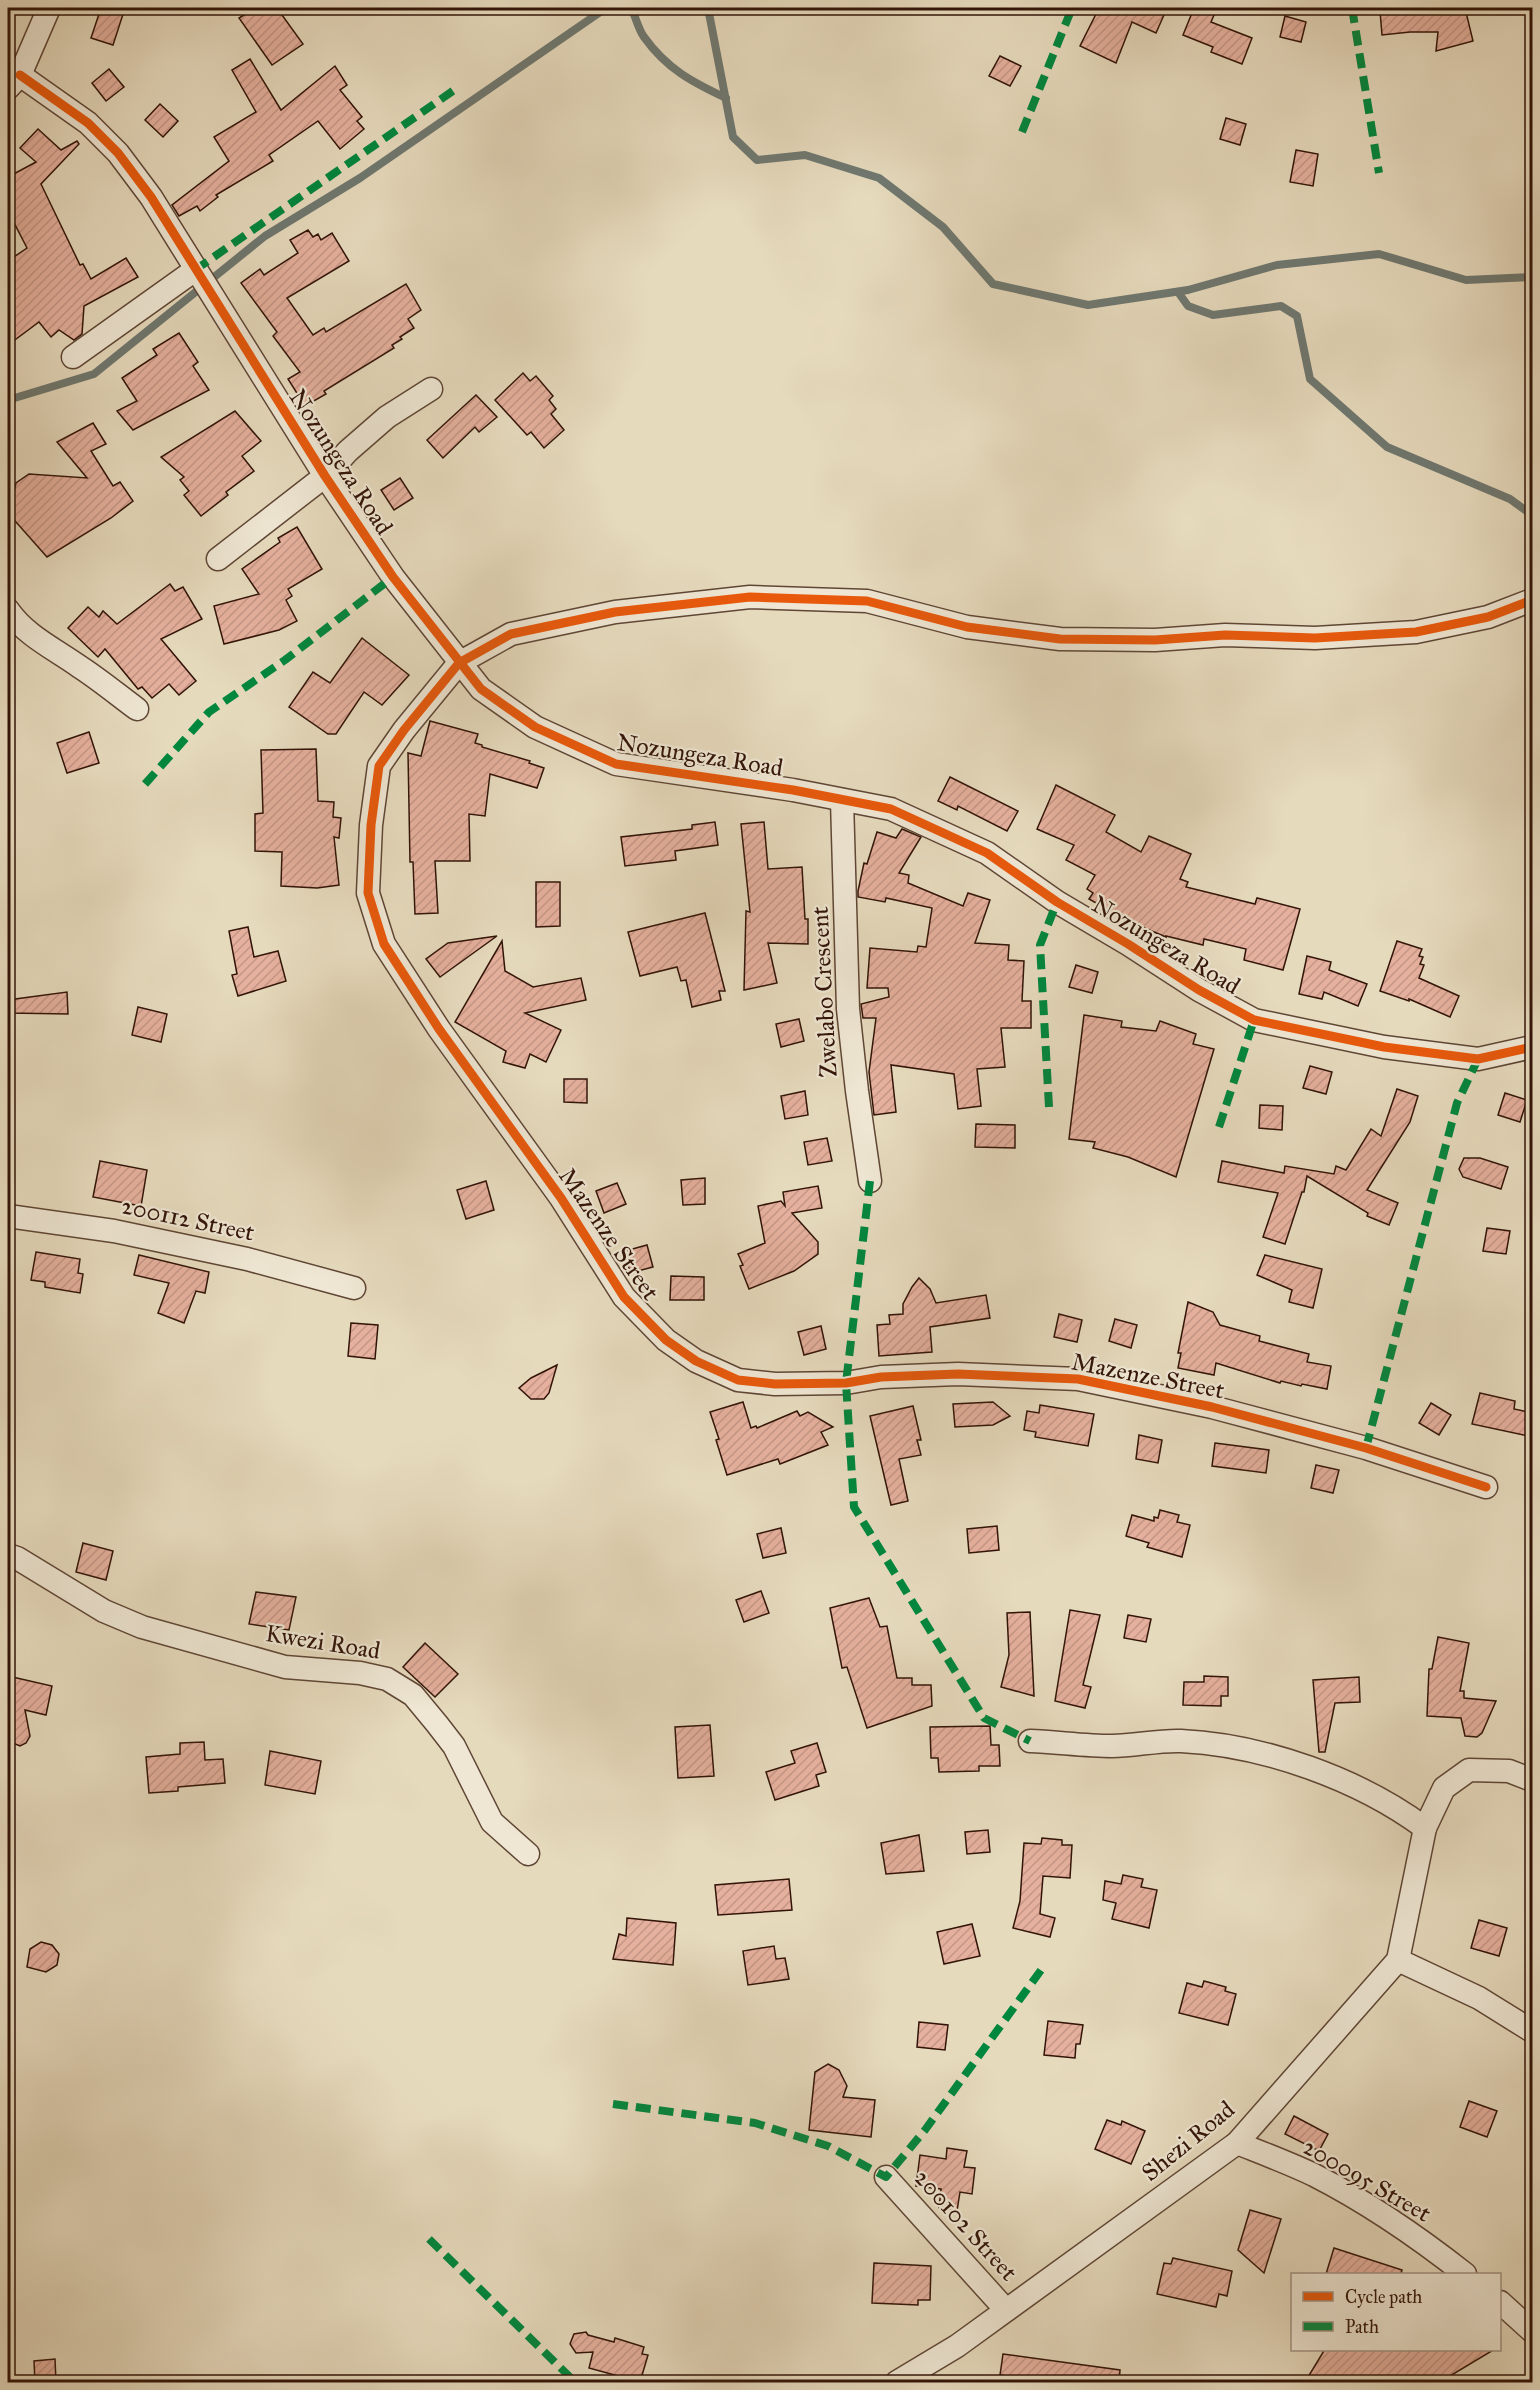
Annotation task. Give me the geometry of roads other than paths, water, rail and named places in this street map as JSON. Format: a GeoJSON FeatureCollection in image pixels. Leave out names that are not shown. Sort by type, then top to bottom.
{"type":"FeatureCollection","features":[{"type":"Feature","properties":{"kind":"street"},"geometry":{"type":"LineString","coordinates":[[14,82],[49,8]]}},
{"type":"Feature","properties":{"kind":"street","name":"Nozungeza Road"},"geometry":{"type":"LineString","coordinates":[[14,82],[88,123],[118,153],[151,197],[325,476],[393,577],[481,689],[535,728],[616,764],[793,790],[891,809],[987,854],[1058,902],[1199,990],[1254,1020],[1384,1047],[1478,1059],[1533,1047]]}},
{"type":"Feature","properties":{"kind":"street"},"geometry":{"type":"LineString","coordinates":[[73,357],[195,270]]}},
{"type":"Feature","properties":{"kind":"street"},"geometry":{"type":"LineString","coordinates":[[325,476],[348,451],[387,417],[431,389]]}},
{"type":"Feature","properties":{"kind":"street","name":"Nozungeza Road"},"geometry":{"type":"LineString","coordinates":[[218,559],[325,476]]}},
{"type":"Feature","properties":{"kind":"street"},"geometry":{"type":"LineString","coordinates":[[459,663],[511,634],[615,612],[750,597],[867,601],[967,627],[1060,639],[1155,640],[1225,635],[1315,638],[1416,632],[1488,617],[1533,600]]}},
{"type":"Feature","properties":{"kind":"street"},"geometry":{"type":"LineString","coordinates":[[8,610],[15,620],[39,641],[79,666],[137,709]]}},
{"type":"Feature","properties":{"kind":"street","name":"Mazenze Street"},"geometry":{"type":"LineString","coordinates":[[459,663],[404,730],[379,766],[371,825],[368,893],[384,944],[439,1029],[561,1198],[624,1297],[666,1340],[696,1361],[738,1380],[775,1384],[846,1383],[881,1377],[958,1374],[1077,1379],[1212,1407],[1366,1448],[1486,1487]]}},
{"type":"Feature","properties":{"kind":"street","name":"Zwelabo Crescent"},"geometry":{"type":"LineString","coordinates":[[842,800],[848,1009],[856,1091],[870,1181]]}},
{"type":"Feature","properties":{"kind":"street","name":"200112 Street"},"geometry":{"type":"LineString","coordinates":[[8,1216],[114,1231],[247,1259],[354,1288]]}},
{"type":"Feature","properties":{"kind":"street","name":"Kwezi Road"},"geometry":{"type":"LineString","coordinates":[[8,1556],[35,1569],[104,1611],[142,1627],[285,1667],[360,1673],[387,1679],[413,1695],[437,1724],[454,1746],[492,1822],[528,1854]]}},
{"type":"Feature","properties":{"kind":"street"},"geometry":{"type":"LineString","coordinates":[[1030,1741],[1112,1746],[1181,1741],[1249,1750],[1344,1779],[1404,1812],[1425,1828],[1444,1788],[1469,1770],[1509,1771],[1533,1780]]}},
{"type":"Feature","properties":{"kind":"street","name":"Shezi Road"},"geometry":{"type":"LineString","coordinates":[[897,2382],[957,2346],[1237,2143],[1398,1960],[1425,1828]]}},
{"type":"Feature","properties":{"kind":"street"},"geometry":{"type":"LineString","coordinates":[[1398,1960],[1479,1998],[1533,2031]]}},
{"type":"Feature","properties":{"kind":"street","name":"200095 Street"},"geometry":{"type":"LineString","coordinates":[[1237,2143],[1313,2175],[1436,2252],[1464,2273]]}},
{"type":"Feature","properties":{"kind":"street","name":"200102 Street"},"geometry":{"type":"LineString","coordinates":[[886,2177],[1006,2310]]}},
{"type":"Feature","properties":{"kind":"street"},"geometry":{"type":"LineString","coordinates":[[1501,2303],[1533,2331]]}},
{"type":"Feature","properties":{"kind":"waterway"},"geometry":{"type":"LineString","coordinates":[[8,400],[94,374],[265,236],[360,178],[606,8]]}},
{"type":"Feature","properties":{"kind":"waterway"},"geometry":{"type":"LineString","coordinates":[[631,8],[642,34],[662,58],[691,80],[726,98]]}},
{"type":"Feature","properties":{"kind":"waterway"},"geometry":{"type":"LineString","coordinates":[[708,8],[733,137],[757,160],[805,155],[879,178],[943,227],[993,284],[1088,305],[1188,290],[1277,265],[1379,254],[1466,280],[1532,277]]}},
{"type":"Feature","properties":{"kind":"waterway"},"geometry":{"type":"LineString","coordinates":[[1178,292],[1188,306],[1213,315],[1281,306],[1297,316],[1310,379],[1387,447],[1510,499],[1532,515]]}}]}
